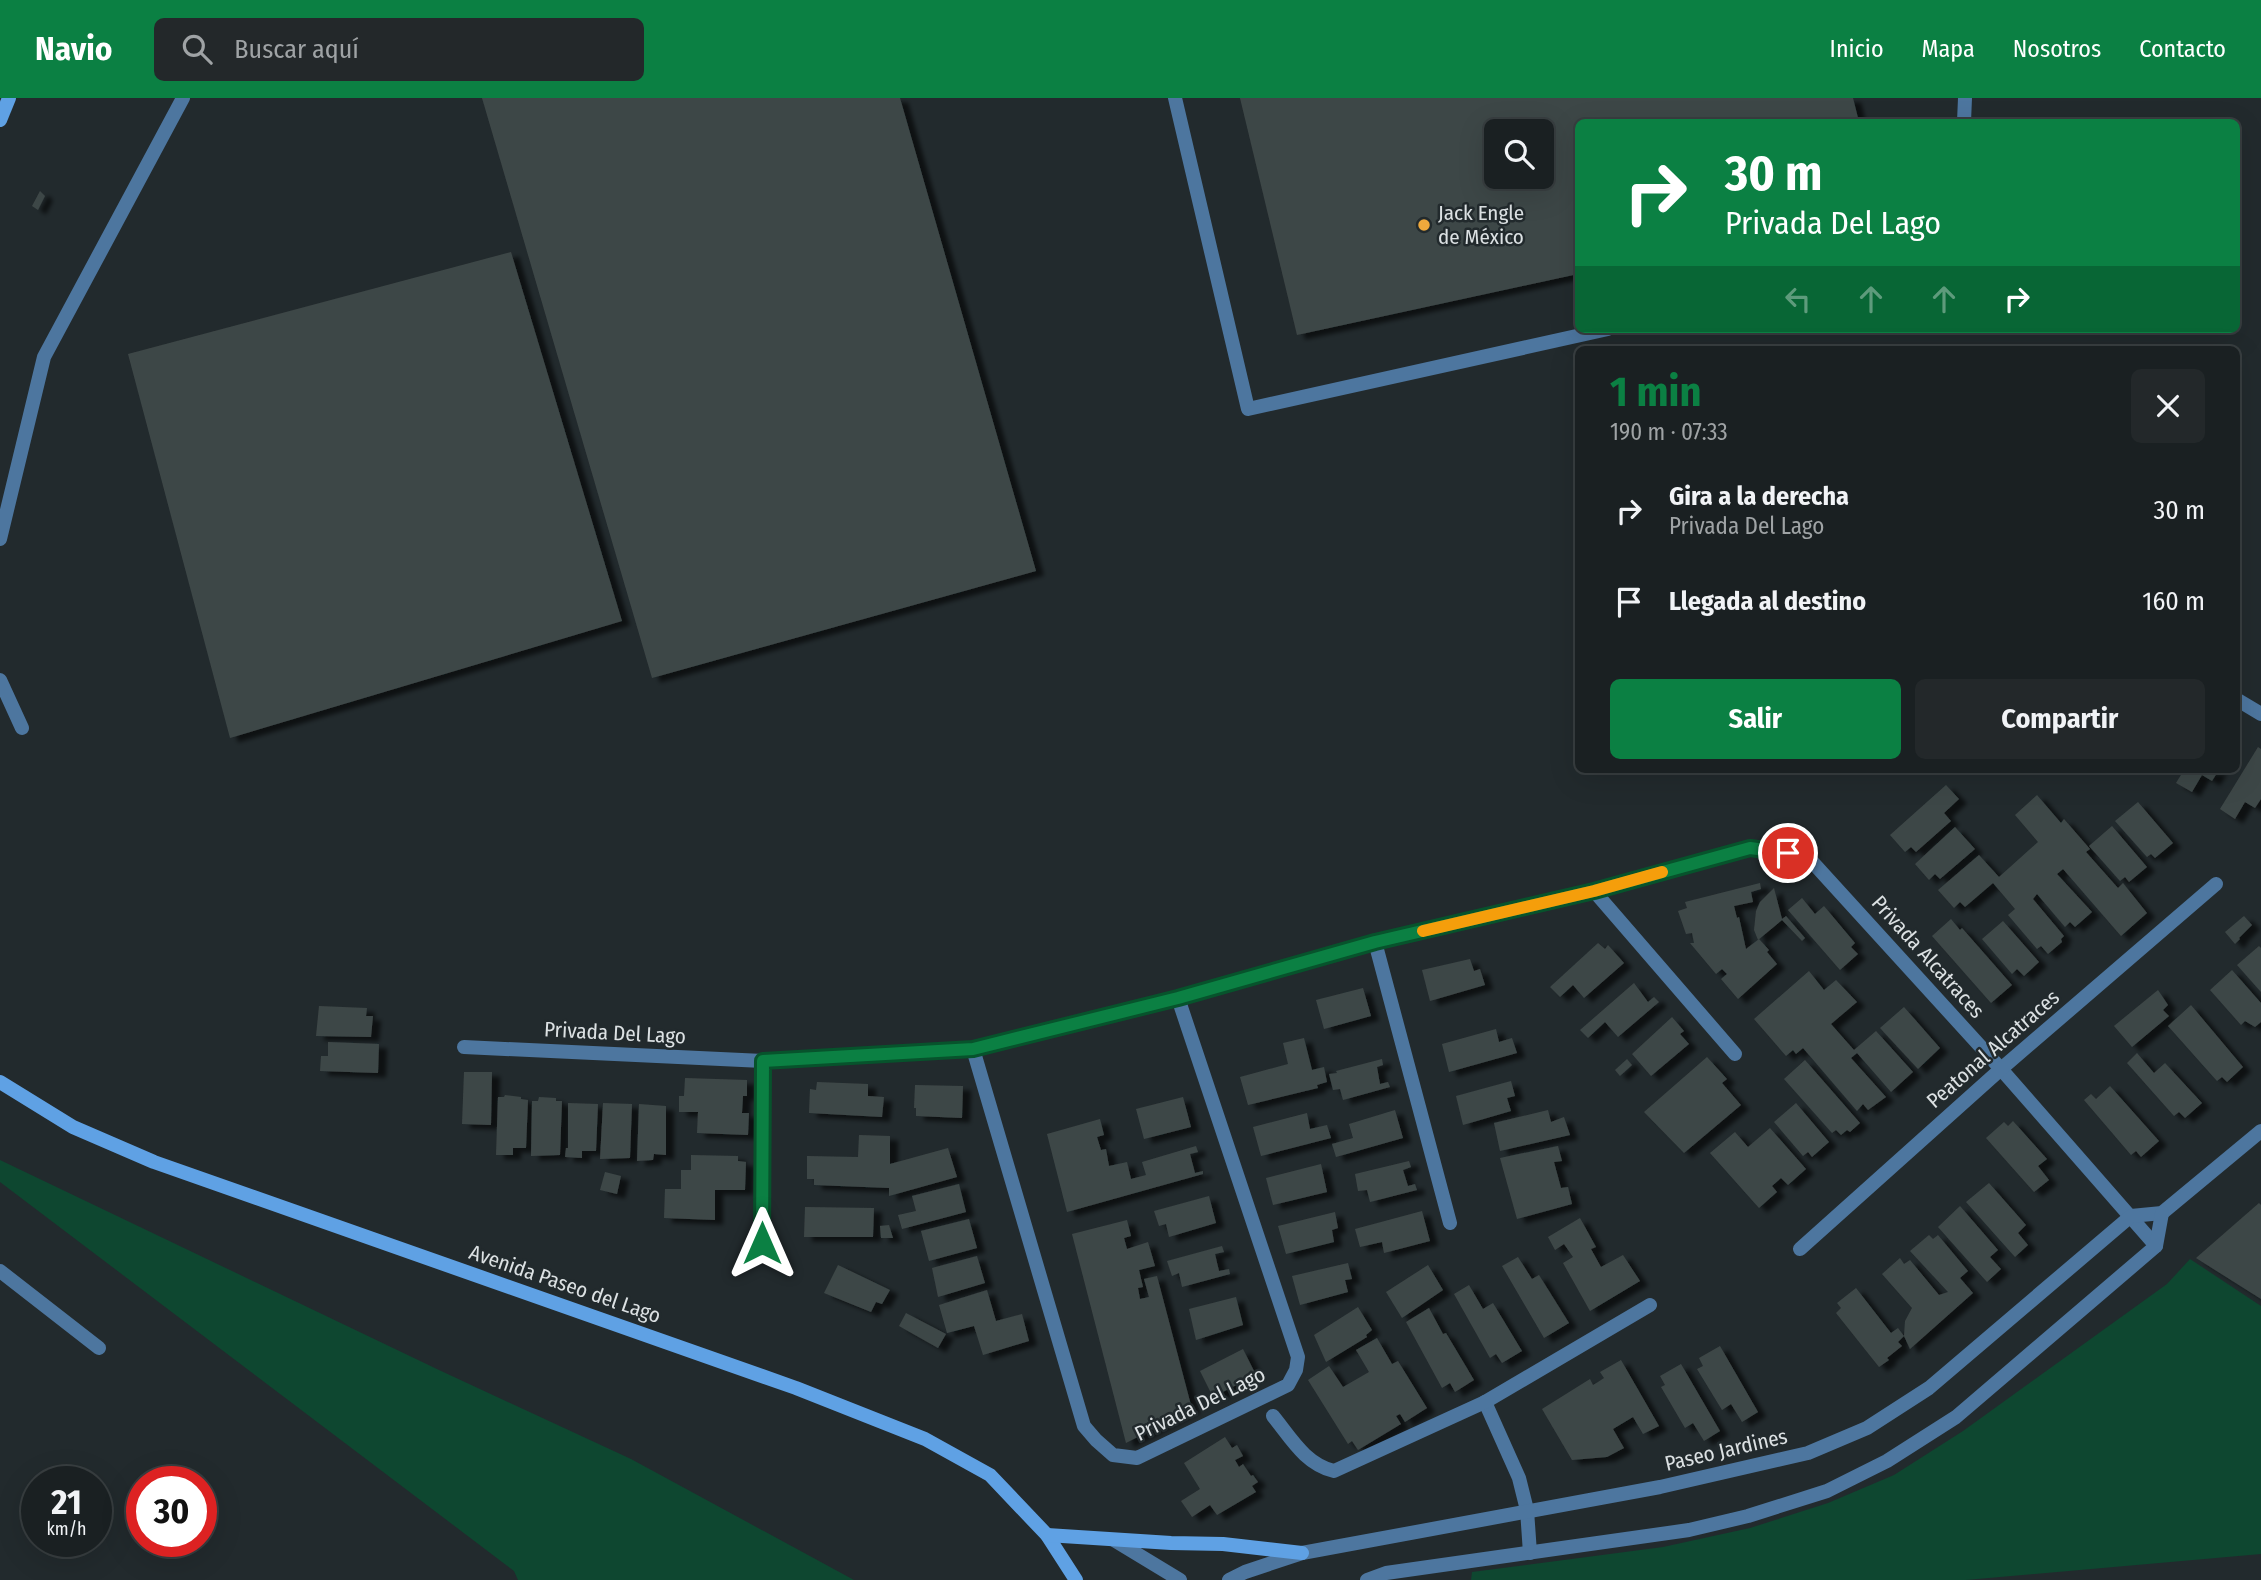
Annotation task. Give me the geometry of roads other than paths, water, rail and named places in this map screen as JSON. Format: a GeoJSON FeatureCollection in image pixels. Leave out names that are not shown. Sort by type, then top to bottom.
{"type":"FeatureCollection","features":[{"type":"Feature","properties":{"kind":"main road"},"geometry":{"type":"LineString","coordinates":[[0,120],[9,98]]}},
{"type":"Feature","properties":{"kind":"main road","name":"Avenida Paseo del Lago"},"geometry":{"type":"LineString","coordinates":[[0,1082],[72,1127],[154,1162],[796,1388],[925,1439],[990,1475],[1047,1535],[1076,1580]]}},
{"type":"Feature","properties":{"kind":"main road"},"geometry":{"type":"LineString","coordinates":[[1047,1535],[1223,1544],[1302,1553]]}},
{"type":"Feature","properties":{"kind":"street"},"geometry":{"type":"LineString","coordinates":[[0,539],[44,357],[183,98]]}},
{"type":"Feature","properties":{"kind":"street"},"geometry":{"type":"LineString","coordinates":[[1175,98],[1248,409],[1590,333]]}},
{"type":"Feature","properties":{"kind":"street"},"geometry":{"type":"LineString","coordinates":[[1964,119],[1965,98]]}},
{"type":"Feature","properties":{"kind":"street"},"geometry":{"type":"LineString","coordinates":[[0,680],[22,728]]}},
{"type":"Feature","properties":{"kind":"street"},"geometry":{"type":"LineString","coordinates":[[2240,701],[2261,714]]}},
{"type":"Feature","properties":{"kind":"street","name":"Privada Del Lago"},"geometry":{"type":"LineString","coordinates":[[464,1047],[763,1061],[973,1049],[1178,998],[1375,942],[1594,891],[1750,848],[1806,855]]}},
{"type":"Feature","properties":{"kind":"street","name":"Privada Alcatraces"},"geometry":{"type":"LineString","coordinates":[[1806,855],[2001,1069],[2156,1246]]}},
{"type":"Feature","properties":{"kind":"street","name":"Peatonal Alcatraces"},"geometry":{"type":"LineString","coordinates":[[1800,1248],[2001,1069],[2216,884]]}},
{"type":"Feature","properties":{"kind":"street"},"geometry":{"type":"LineString","coordinates":[[1594,891],[1735,1054]]}},
{"type":"Feature","properties":{"kind":"street"},"geometry":{"type":"LineString","coordinates":[[1375,942],[1450,1223]]}},
{"type":"Feature","properties":{"kind":"street","name":"Privada Del Lago"},"geometry":{"type":"LineString","coordinates":[[973,1049],[1084,1426],[1113,1455],[1137,1458],[1288,1385],[1296,1370],[1298,1357],[1178,998]]}},
{"type":"Feature","properties":{"kind":"street"},"geometry":{"type":"LineString","coordinates":[[762,1243],[763,1061]]}},
{"type":"Feature","properties":{"kind":"street"},"geometry":{"type":"LineString","coordinates":[[2130,1216],[2162,1213],[2261,1131]]}},
{"type":"Feature","properties":{"kind":"street"},"geometry":{"type":"LineString","coordinates":[[1367,1580],[1689,1530],[1748,1516],[1827,1491],[1887,1461],[1956,1417],[2156,1246],[2162,1213]]}},
{"type":"Feature","properties":{"kind":"street","name":"Paseo Jardines"},"geometry":{"type":"LineString","coordinates":[[1229,1580],[1302,1553],[1660,1487],[1808,1453],[1867,1428],[1929,1388],[2130,1216]]}},
{"type":"Feature","properties":{"kind":"street"},"geometry":{"type":"LineString","coordinates":[[0,1271],[99,1348]]}},
{"type":"Feature","properties":{"kind":"street","name":"Privada Del Lago"},"geometry":{"type":"LineString","coordinates":[[1273,1416],[1310,1461],[1334,1471],[1485,1402],[1650,1305]]}},
{"type":"Feature","properties":{"kind":"street"},"geometry":{"type":"LineString","coordinates":[[1485,1402],[1519,1478],[1527,1510],[1530,1553]]}},
{"type":"Feature","properties":{"kind":"street"},"geometry":{"type":"LineString","coordinates":[[1114,1540],[1180,1580]]}},
{"type":"Feature","properties":{"kind":"place","name":"Jack Engle de México"},"geometry":{"type":"Point","coordinates":[1424,225]}}]}
